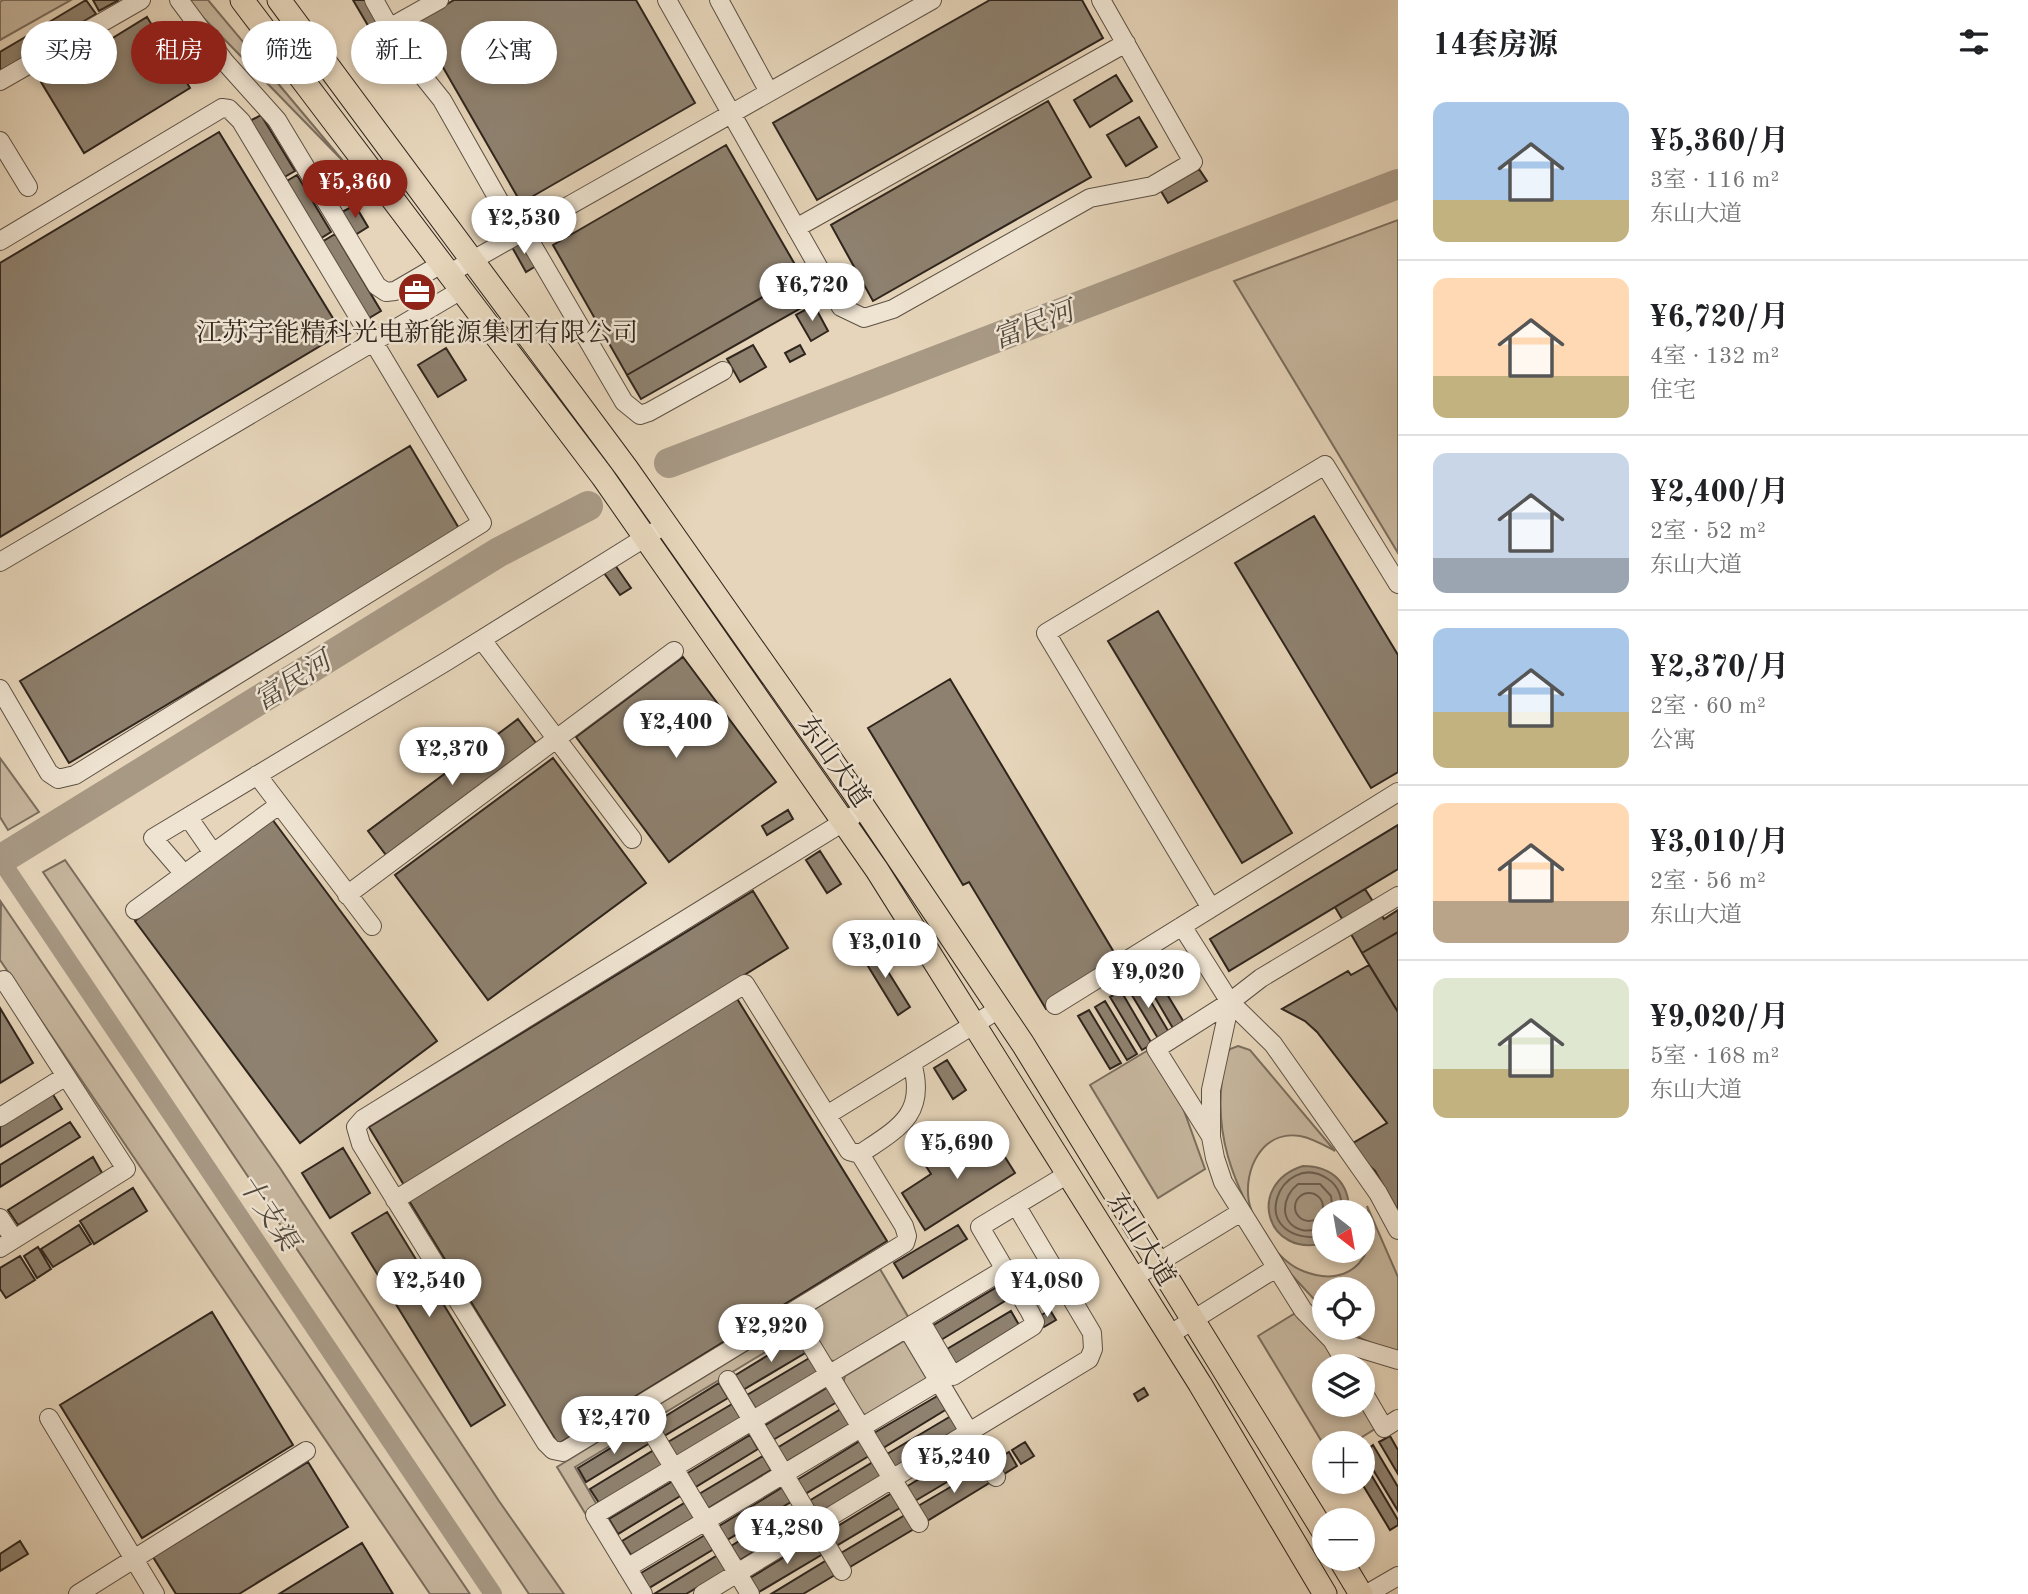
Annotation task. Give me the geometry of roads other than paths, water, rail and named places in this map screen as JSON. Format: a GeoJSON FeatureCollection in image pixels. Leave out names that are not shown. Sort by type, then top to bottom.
{"type":"FeatureCollection","features":[{"type":"Feature","properties":{"kind":"main road","name":"东山大道"},"geometry":{"type":"LineString","coordinates":[[242,0],[452,275],[646,538],[844,822],[1169,1335],[1325,1594]]}},
{"type":"Feature","properties":{"kind":"main road","name":"东山大道"},"geometry":{"type":"LineString","coordinates":[[279,0],[666,524],[865,809],[999,1009],[1159,1262],[1312,1513]]}},
{"type":"Feature","properties":{"kind":"main road"},"geometry":{"type":"LineString","coordinates":[[1347,1571],[1361,1594]]}},
{"type":"Feature","properties":{"kind":"street"},"geometry":{"type":"LineString","coordinates":[[0,80],[141,0]]}},
{"type":"Feature","properties":{"kind":"street"},"geometry":{"type":"LineString","coordinates":[[179,0],[225,62],[277,120],[377,286],[386,292],[395,291],[452,275]]}},
{"type":"Feature","properties":{"kind":"street"},"geometry":{"type":"LineString","coordinates":[[373,0],[385,21]]}},
{"type":"Feature","properties":{"kind":"street"},"geometry":{"type":"LineString","coordinates":[[402,21],[439,0]]}},
{"type":"Feature","properties":{"kind":"street"},"geometry":{"type":"LineString","coordinates":[[667,0],[841,307],[864,318],[893,309],[1090,198],[1152,186],[1193,162],[1101,0]]}},
{"type":"Feature","properties":{"kind":"street"},"geometry":{"type":"LineString","coordinates":[[719,0],[769,92]]}},
{"type":"Feature","properties":{"kind":"street"},"geometry":{"type":"LineString","coordinates":[[0,562],[375,341],[471,261],[932,0]]}},
{"type":"Feature","properties":{"kind":"street"},"geometry":{"type":"LineString","coordinates":[[796,228],[1126,43]]}},
{"type":"Feature","properties":{"kind":"street"},"geometry":{"type":"LineString","coordinates":[[429,84],[442,100],[624,402],[632,411],[640,415],[649,412],[723,371]]}},
{"type":"Feature","properties":{"kind":"street"},"geometry":{"type":"LineString","coordinates":[[0,241],[222,108],[229,109],[242,121],[482,523],[75,775],[58,779],[49,773],[0,689]]}},
{"type":"Feature","properties":{"kind":"street"},"geometry":{"type":"LineString","coordinates":[[0,141],[28,187]]}},
{"type":"Feature","properties":{"kind":"street"},"geometry":{"type":"LineString","coordinates":[[1211,908],[1045,633],[1325,465],[1398,584]]}},
{"type":"Feature","properties":{"kind":"street"},"geometry":{"type":"LineString","coordinates":[[184,874],[153,838],[482,640],[666,524]]}},
{"type":"Feature","properties":{"kind":"street"},"geometry":{"type":"LineString","coordinates":[[482,640],[632,839]]}},
{"type":"Feature","properties":{"kind":"street"},"geometry":{"type":"LineString","coordinates":[[347,895],[674,651]]}},
{"type":"Feature","properties":{"kind":"street"},"geometry":{"type":"LineString","coordinates":[[257,775],[372,926]]}},
{"type":"Feature","properties":{"kind":"street"},"geometry":{"type":"LineString","coordinates":[[1055,1005],[1398,792]]}},
{"type":"Feature","properties":{"kind":"street"},"geometry":{"type":"LineString","coordinates":[[135,910],[279,805]]}},
{"type":"Feature","properties":{"kind":"street"},"geometry":{"type":"LineString","coordinates":[[395,1200],[745,984],[849,1151],[860,1154],[904,1226],[907,1236],[905,1243],[563,1452],[553,1450],[546,1443],[395,1200],[361,1144],[356,1127],[363,1119],[865,809]]}},
{"type":"Feature","properties":{"kind":"street"},"geometry":{"type":"LineString","coordinates":[[188,817],[213,853]]}},
{"type":"Feature","properties":{"kind":"street"},"geometry":{"type":"LineString","coordinates":[[1211,1137],[1156,1049],[1230,1002],[1261,978],[1398,896]]}},
{"type":"Feature","properties":{"kind":"street"},"geometry":{"type":"LineString","coordinates":[[1182,926],[1230,1002],[1273,1044],[1378,1193],[1398,1230]]}},
{"type":"Feature","properties":{"kind":"street"},"geometry":{"type":"LineString","coordinates":[[0,982],[4,980],[126,1169],[7,1244],[0,1218]]}},
{"type":"Feature","properties":{"kind":"street"},"geometry":{"type":"LineString","coordinates":[[1230,1002],[1211,1090],[1211,1137],[1223,1182],[1303,1310],[1312,1319]]}},
{"type":"Feature","properties":{"kind":"street"},"geometry":{"type":"LineString","coordinates":[[827,1115],[999,1009]]}},
{"type":"Feature","properties":{"kind":"street"},"geometry":{"type":"LineString","coordinates":[[860,1154],[892,1133],[914,1108],[917,1081],[912,1063]]}},
{"type":"Feature","properties":{"kind":"street"},"geometry":{"type":"LineString","coordinates":[[0,1117],[66,1076]]}},
{"type":"Feature","properties":{"kind":"street"},"geometry":{"type":"LineString","coordinates":[[914,1324],[953,1376],[1027,1332],[1035,1322],[980,1227],[1068,1174]]}},
{"type":"Feature","properties":{"kind":"street"},"geometry":{"type":"LineString","coordinates":[[703,1594],[1076,1370],[1089,1359],[1093,1349],[1092,1333],[1016,1205]]}},
{"type":"Feature","properties":{"kind":"street"},"geometry":{"type":"LineString","coordinates":[[1133,1278],[1241,1212]]}},
{"type":"Feature","properties":{"kind":"street"},"geometry":{"type":"LineString","coordinates":[[1169,1335],[1276,1268]]}},
{"type":"Feature","properties":{"kind":"street"},"geometry":{"type":"LineString","coordinates":[[643,1594],[595,1515],[1005,1269]]}},
{"type":"Feature","properties":{"kind":"street"},"geometry":{"type":"LineString","coordinates":[[914,1324],[939,1381],[996,1477]]}},
{"type":"Feature","properties":{"kind":"street"},"geometry":{"type":"LineString","coordinates":[[805,1335],[919,1523]]}},
{"type":"Feature","properties":{"kind":"street"},"geometry":{"type":"LineString","coordinates":[[1332,1340],[1398,1360]]}},
{"type":"Feature","properties":{"kind":"street"},"geometry":{"type":"LineString","coordinates":[[1332,1340],[1340,1354]]}},
{"type":"Feature","properties":{"kind":"street"},"geometry":{"type":"LineString","coordinates":[[728,1380],[842,1571]]}},
{"type":"Feature","properties":{"kind":"street"},"geometry":{"type":"LineString","coordinates":[[627,1568],[939,1381]]}},
{"type":"Feature","properties":{"kind":"street"},"geometry":{"type":"LineString","coordinates":[[1375,1412],[1384,1427],[1398,1419]]}},
{"type":"Feature","properties":{"kind":"street"},"geometry":{"type":"LineString","coordinates":[[49,1418],[155,1594]]}},
{"type":"Feature","properties":{"kind":"street"},"geometry":{"type":"LineString","coordinates":[[649,1427],[750,1594]]}},
{"type":"Feature","properties":{"kind":"street"},"geometry":{"type":"LineString","coordinates":[[78,1594],[306,1451]]}},
{"type":"Feature","properties":{"kind":"street"},"geometry":{"type":"LineString","coordinates":[[1367,1594],[1398,1576]]}},
{"type":"Feature","properties":{"kind":"water"},"geometry":{"type":"Polygon","coordinates":[[[1303,1166],[1313,1167],[1331,1173],[1343,1185],[1348,1200],[1312,1200],[1312,1244],[1289,1240],[1277,1230],[1270,1217],[1269,1202],[1274,1188],[1285,1175],[1303,1166]]]}},
{"type":"Feature","properties":{"kind":"waterway","name":"富民河"},"geometry":{"type":"LineString","coordinates":[[669,463],[1398,184]]}},
{"type":"Feature","properties":{"kind":"waterway","name":"富民河"},"geometry":{"type":"LineString","coordinates":[[0,860],[499,552],[588,506]]}},
{"type":"Feature","properties":{"kind":"waterway","name":"十支渠"},"geometry":{"type":"LineString","coordinates":[[0,859],[493,1594]]}},
{"type":"Feature","properties":{"kind":"place","name":"江苏宇能精科光电新能源集团有限公司"},"geometry":{"type":"Point","coordinates":[417,292]}}]}
